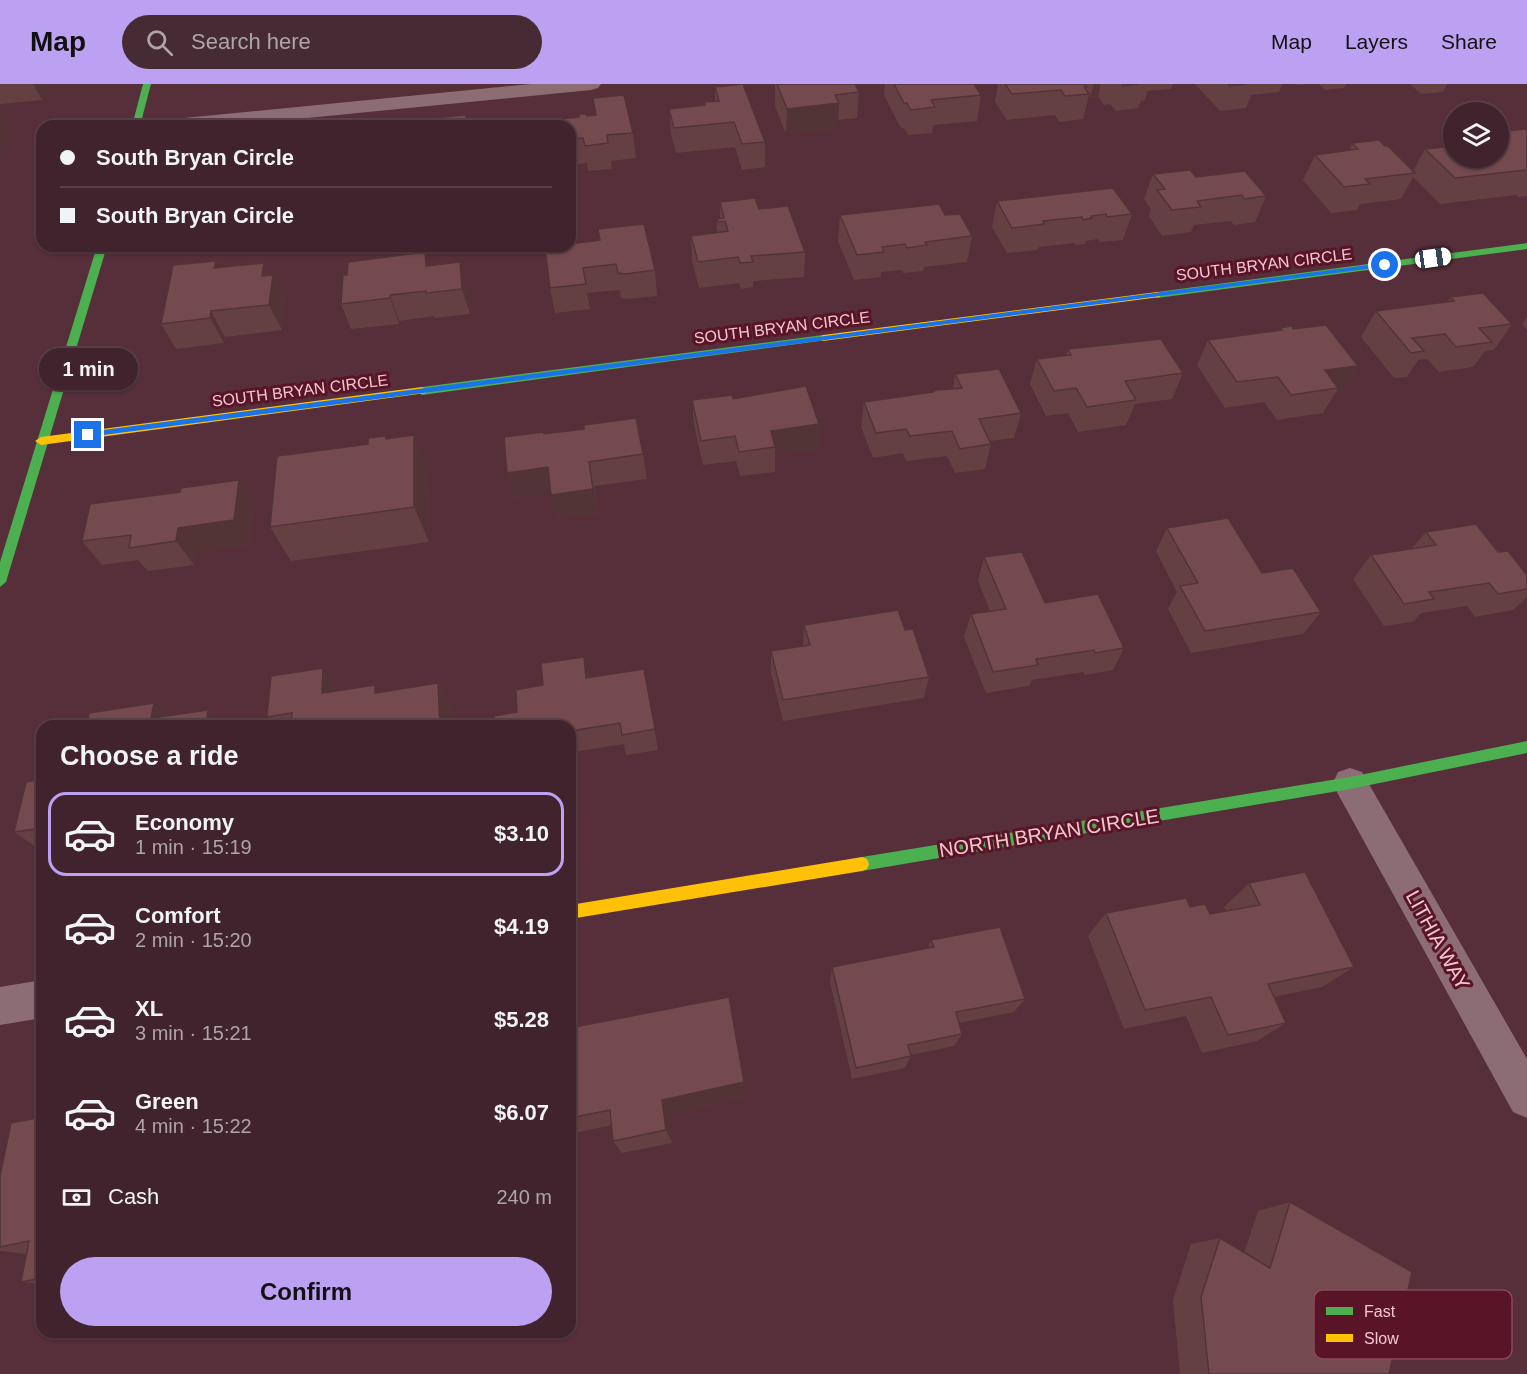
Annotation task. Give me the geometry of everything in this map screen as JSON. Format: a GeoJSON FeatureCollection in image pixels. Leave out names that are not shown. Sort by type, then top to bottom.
{"type":"FeatureCollection","features":[{"type":"Feature","properties":{"kind":"street"},"geometry":{"type":"LineString","coordinates":[[138,120],[147,84]]}},
{"type":"Feature","properties":{"kind":"street"},"geometry":{"type":"LineString","coordinates":[[225,120],[591,84]]}},
{"type":"Feature","properties":{"kind":"street","name":"SOUTH BRYAN CIRCLE"},"geometry":{"type":"LineString","coordinates":[[41,441],[1527,246]]}},
{"type":"Feature","properties":{"kind":"street"},"geometry":{"type":"LineString","coordinates":[[0,582],[100,252]]}},
{"type":"Feature","properties":{"kind":"street","name":"NORTH BRYAN CIRCLE"},"geometry":{"type":"LineString","coordinates":[[576,911],[1350,783],[1527,747]]}},
{"type":"Feature","properties":{"kind":"street","name":"LITHIA WAY"},"geometry":{"type":"LineString","coordinates":[[1350,783],[1527,1098]]}},
{"type":"Feature","properties":{"kind":"street"},"geometry":{"type":"LineString","coordinates":[[0,1006],[36,1000]]}},
{"type":"Feature","properties":{"kind":"building"},"geometry":{"type":"Polygon","coordinates":[[[743,84],[765,142],[742,144],[734,122],[674,128],[669,109],[719,101],[715,87],[743,84]]]}},
{"type":"Feature","properties":{"kind":"building"},"geometry":{"type":"Polygon","coordinates":[[[777,84],[855,84],[859,92],[835,95],[839,103],[787,109],[777,84]]]}},
{"type":"Feature","properties":{"kind":"building"},"geometry":{"type":"Polygon","coordinates":[[[894,84],[974,84],[981,95],[931,100],[935,107],[911,110],[907,103],[904,103],[894,84]]]}},
{"type":"Feature","properties":{"kind":"building"},"geometry":{"type":"Polygon","coordinates":[[[1005,84],[1085,84],[1087,87],[1084,87],[1089,94],[1065,96],[1061,90],[1012,94],[1005,84]]]}},
{"type":"Feature","properties":{"kind":"building"},"geometry":{"type":"Polygon","coordinates":[[[624,95],[633,133],[607,135],[608,143],[585,146],[583,138],[576,139],[576,120],[551,120],[579,117],[579,114],[596,115],[593,98],[624,95]]]}},
{"type":"Feature","properties":{"kind":"building"},"geometry":{"type":"Polygon","coordinates":[[[466,115],[466,120],[434,120],[434,118],[466,115]]]}},
{"type":"Feature","properties":{"kind":"building"},"geometry":{"type":"Polygon","coordinates":[[[1527,130],[1527,170],[1455,178],[1445,168],[1509,168],[1509,131],[1527,130]]]}},
{"type":"Feature","properties":{"kind":"building"},"geometry":{"type":"Polygon","coordinates":[[[1379,140],[1415,173],[1365,179],[1370,184],[1344,187],[1315,155],[1358,149],[1352,143],[1379,140]]]}},
{"type":"Feature","properties":{"kind":"building"},"geometry":{"type":"Polygon","coordinates":[[[1443,147],[1443,166],[1425,149],[1443,147]]]}},
{"type":"Feature","properties":{"kind":"building"},"geometry":{"type":"Polygon","coordinates":[[[1190,170],[1196,177],[1245,171],[1266,196],[1244,199],[1242,195],[1197,201],[1201,207],[1172,210],[1157,190],[1165,189],[1153,174],[1190,170]]]}},
{"type":"Feature","properties":{"kind":"building"},"geometry":{"type":"Polygon","coordinates":[[[1113,188],[1132,214],[1107,217],[1106,214],[1091,216],[1092,218],[1083,220],[1082,217],[1043,221],[1044,224],[1012,228],[997,201],[1113,188]]]}},
{"type":"Feature","properties":{"kind":"building"},"geometry":{"type":"Polygon","coordinates":[[[755,198],[759,209],[788,206],[805,252],[751,256],[753,262],[740,263],[738,257],[698,262],[691,236],[728,231],[725,221],[718,222],[717,219],[724,218],[720,202],[755,198]]]}},
{"type":"Feature","properties":{"kind":"building"},"geometry":{"type":"Polygon","coordinates":[[[939,204],[945,215],[960,214],[972,236],[925,242],[927,245],[907,248],[905,244],[882,247],[884,252],[857,255],[840,215],[939,204]]]}},
{"type":"Feature","properties":{"kind":"building"},"geometry":{"type":"Polygon","coordinates":[[[644,224],[655,270],[618,273],[616,264],[583,268],[586,284],[550,288],[546,252],[576,252],[576,243],[600,240],[598,229],[644,224]]]}},
{"type":"Feature","properties":{"kind":"building"},"geometry":{"type":"Polygon","coordinates":[[[425,252],[426,266],[460,262],[462,289],[390,295],[390,298],[341,304],[343,275],[347,275],[348,262],[425,252]]]}},
{"type":"Feature","properties":{"kind":"building"},"geometry":{"type":"Polygon","coordinates":[[[216,261],[214,268],[264,263],[262,276],[273,275],[269,305],[211,311],[210,318],[161,324],[173,265],[216,261]]]}},
{"type":"Feature","properties":{"kind":"building"},"geometry":{"type":"Polygon","coordinates":[[[1483,293],[1512,324],[1479,328],[1492,342],[1456,347],[1445,334],[1412,338],[1424,351],[1411,353],[1376,311],[1454,301],[1450,297],[1483,293]]]}},
{"type":"Feature","properties":{"kind":"building"},"geometry":{"type":"Polygon","coordinates":[[[1326,325],[1358,366],[1325,370],[1338,388],[1291,395],[1278,377],[1237,382],[1208,340],[1282,330],[1280,328],[1292,326],[1293,329],[1326,325]]]}},
{"type":"Feature","properties":{"kind":"building"},"geometry":{"type":"Polygon","coordinates":[[[1161,339],[1183,373],[1125,381],[1136,400],[1087,407],[1076,388],[1054,391],[1037,359],[1071,355],[1068,349],[1161,339]]]}},
{"type":"Feature","properties":{"kind":"building"},"geometry":{"type":"Polygon","coordinates":[[[999,369],[1021,413],[979,419],[991,444],[960,449],[952,431],[910,436],[906,429],[876,433],[864,402],[962,388],[955,374],[999,369]]]}},
{"type":"Feature","properties":{"kind":"building"},"geometry":{"type":"Polygon","coordinates":[[[806,386],[819,424],[771,431],[775,447],[739,452],[735,436],[701,441],[692,400],[732,395],[733,399],[806,386]]]}},
{"type":"Feature","properties":{"kind":"building"},"geometry":{"type":"Polygon","coordinates":[[[636,418],[643,454],[589,462],[593,489],[551,495],[548,467],[507,473],[504,437],[584,429],[584,425],[636,418]]]}},
{"type":"Feature","properties":{"kind":"building"},"geometry":{"type":"Polygon","coordinates":[[[414,435],[414,507],[270,527],[277,456],[368,444],[368,438],[386,436],[386,439],[414,435]]]}},
{"type":"Feature","properties":{"kind":"building"},"geometry":{"type":"Polygon","coordinates":[[[239,480],[234,520],[178,528],[176,541],[129,548],[131,535],[82,541],[90,504],[180,492],[181,488],[239,480]]]}},
{"type":"Feature","properties":{"kind":"building"},"geometry":{"type":"Polygon","coordinates":[[[1228,518],[1262,573],[1293,568],[1321,612],[1205,631],[1180,586],[1198,583],[1167,528],[1228,518]]]}},
{"type":"Feature","properties":{"kind":"building"},"geometry":{"type":"Polygon","coordinates":[[[1476,524],[1498,552],[1508,551],[1527,575],[1527,589],[1498,594],[1489,583],[1429,592],[1434,599],[1404,604],[1371,555],[1436,545],[1426,532],[1476,524]]]}},
{"type":"Feature","properties":{"kind":"building"},"geometry":{"type":"Polygon","coordinates":[[[1022,552],[1045,603],[1098,594],[1124,648],[1036,659],[1038,665],[993,672],[971,614],[1006,609],[984,557],[1022,552]]]}},
{"type":"Feature","properties":{"kind":"building"},"geometry":{"type":"Polygon","coordinates":[[[898,610],[905,630],[913,629],[929,677],[783,700],[771,651],[810,645],[804,625],[898,610]]]}},
{"type":"Feature","properties":{"kind":"building"},"geometry":{"type":"Polygon","coordinates":[[[584,657],[586,678],[644,669],[655,729],[622,735],[620,723],[576,730],[576,720],[494,720],[494,716],[517,712],[516,690],[543,685],[541,663],[584,657]]]}},
{"type":"Feature","properties":{"kind":"building"},"geometry":{"type":"Polygon","coordinates":[[[323,668],[322,693],[375,685],[375,693],[438,683],[440,720],[291,720],[292,713],[267,717],[271,676],[323,668]]]}},
{"type":"Feature","properties":{"kind":"building"},"geometry":{"type":"Polygon","coordinates":[[[154,703],[151,718],[208,710],[207,720],[88,720],[89,713],[154,703]]]}},
{"type":"Feature","properties":{"kind":"building"},"geometry":{"type":"Polygon","coordinates":[[[36,780],[36,829],[14,832],[26,782],[36,780]]]}},
{"type":"Feature","properties":{"kind":"building"},"geometry":{"type":"Polygon","coordinates":[[[1305,872],[1354,967],[1268,984],[1286,1023],[1228,1035],[1211,997],[1145,1010],[1106,913],[1186,898],[1190,907],[1205,904],[1210,914],[1260,905],[1249,883],[1305,872]]]}},
{"type":"Feature","properties":{"kind":"building"},"geometry":{"type":"Polygon","coordinates":[[[1000,927],[1025,999],[956,1012],[962,1034],[908,1045],[911,1056],[856,1068],[832,967],[934,947],[931,940],[1000,927]]]}},
{"type":"Feature","properties":{"kind":"building"},"geometry":{"type":"Polygon","coordinates":[[[729,997],[744,1082],[662,1100],[666,1130],[613,1141],[610,1110],[576,1117],[576,1027],[729,997]]]}},
{"type":"Feature","properties":{"kind":"building"},"geometry":{"type":"Polygon","coordinates":[[[36,1118],[36,1279],[21,1282],[29,1241],[0,1247],[0,1176],[11,1123],[36,1118]]]}},
{"type":"Feature","properties":{"kind":"building"},"geometry":{"type":"Polygon","coordinates":[[[1290,1202],[1412,1272],[1408,1290],[1314,1290],[1314,1359],[1392,1359],[1389,1374],[1209,1374],[1201,1297],[1220,1238],[1270,1268],[1290,1202]]]}},
{"type":"Feature","properties":{"kind":"traffic: fast"},"geometry":{"type":"LineString","coordinates":[[138,120],[147,84]]}},
{"type":"Feature","properties":{"kind":"traffic: fast"},"geometry":{"type":"LineString","coordinates":[[1157,295],[1527,246]]}},
{"type":"Feature","properties":{"kind":"traffic: fast"},"geometry":{"type":"LineString","coordinates":[[0,582],[100,252]]}},
{"type":"Feature","properties":{"kind":"traffic: fast"},"geometry":{"type":"LineString","coordinates":[[422,391],[823,338]]}},
{"type":"Feature","properties":{"kind":"traffic: fast"},"geometry":{"type":"LineString","coordinates":[[862,864],[1350,783],[1527,747]]}},
{"type":"Feature","properties":{"kind":"traffic: slow"},"geometry":{"type":"LineString","coordinates":[[823,338],[1157,295]]}},
{"type":"Feature","properties":{"kind":"traffic: slow"},"geometry":{"type":"LineString","coordinates":[[41,441],[422,391]]}},
{"type":"Feature","properties":{"kind":"traffic: slow"},"geometry":{"type":"LineString","coordinates":[[576,911],[862,864]]}},
{"type":"Feature","properties":{"kind":"route"},"geometry":{"type":"LineString","coordinates":[[88,435],[1385,265]]}}]}
